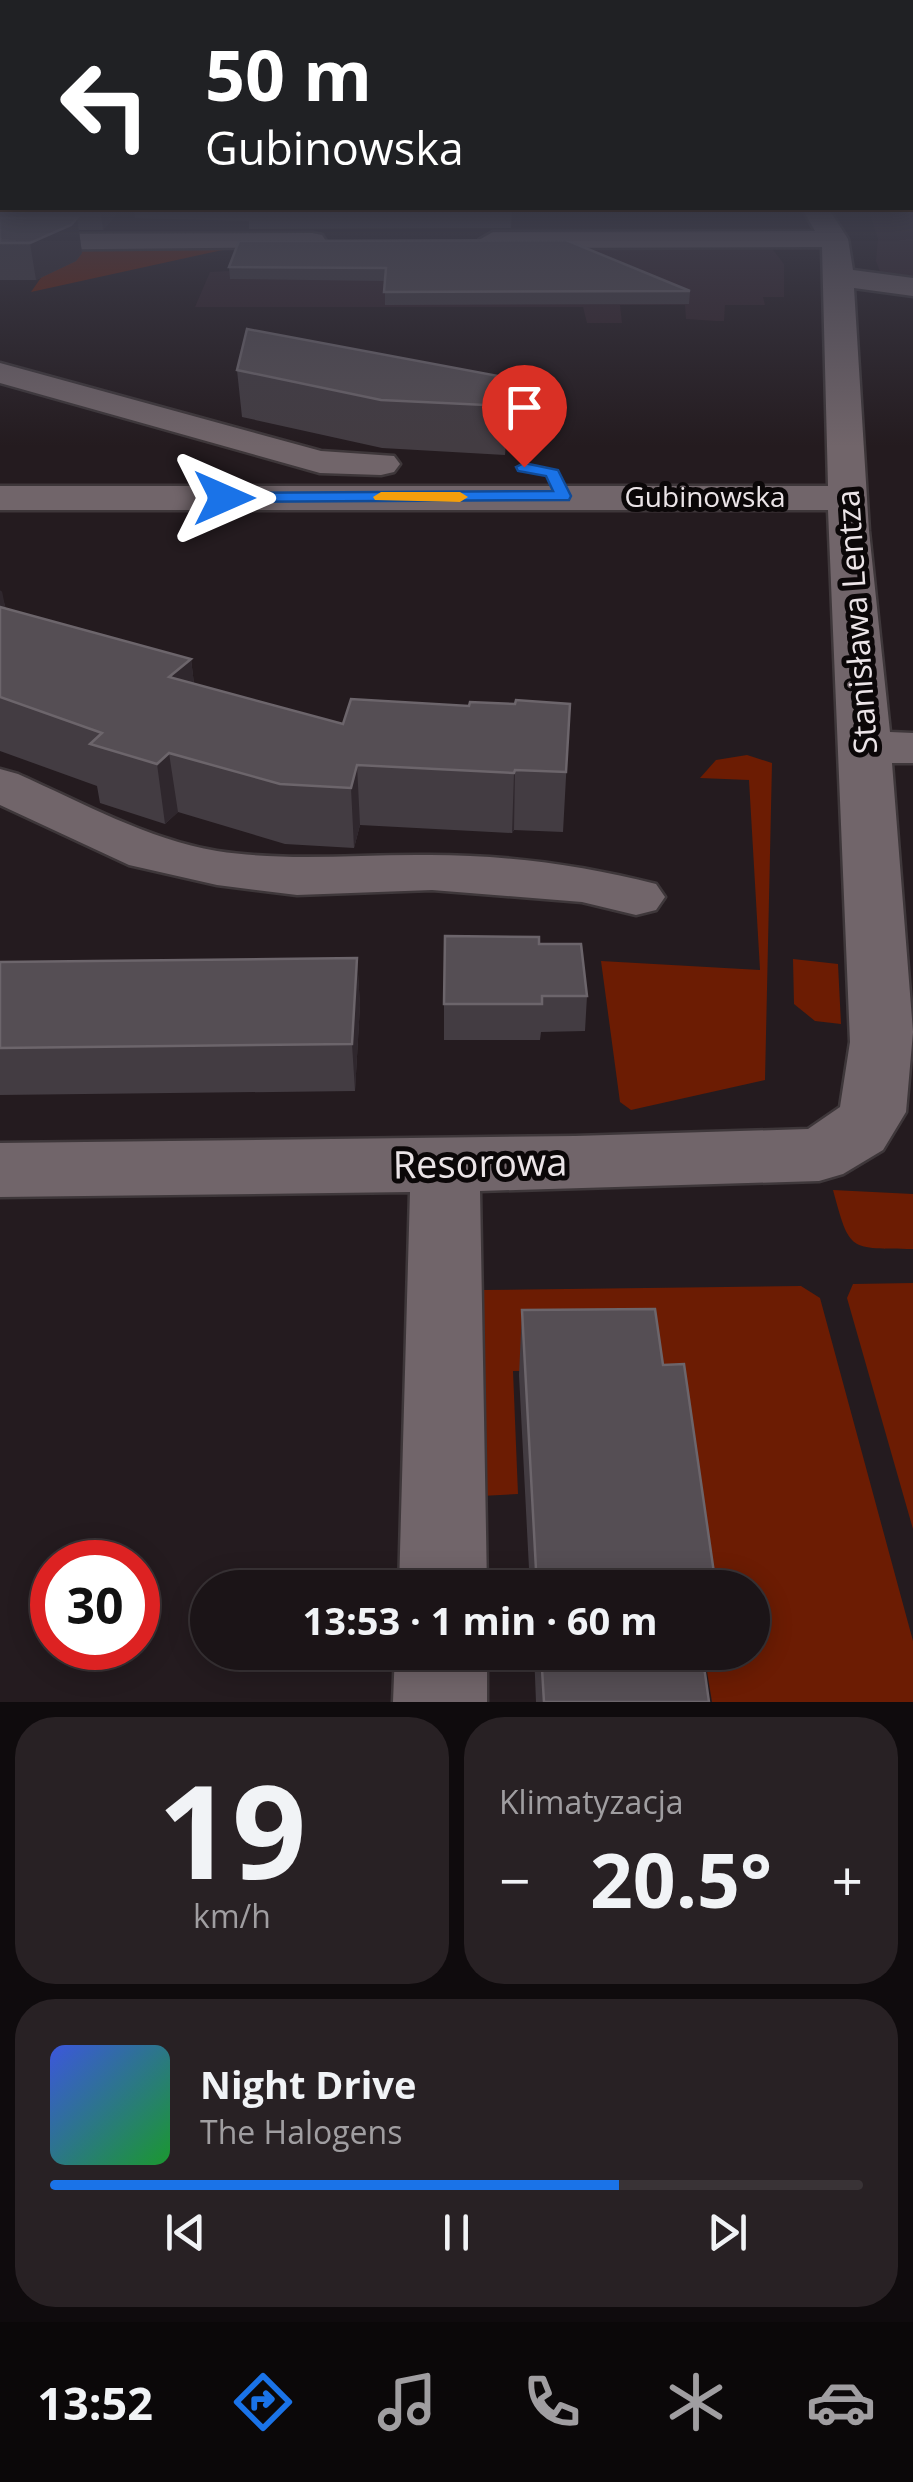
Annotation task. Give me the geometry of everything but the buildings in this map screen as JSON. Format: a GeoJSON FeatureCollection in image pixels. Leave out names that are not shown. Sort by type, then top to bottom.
{"type":"FeatureCollection","features":[{"type":"Feature","properties":{"kind":"street","name":"Stanisława Lentza"},"geometry":{"type":"LineString","coordinates":[[832,287],[847,498],[890,748],[882,1042]]}},
{"type":"Feature","properties":{"kind":"street"},"geometry":{"type":"LineString","coordinates":[[0,372],[320,462],[548,470],[563,496]]}},
{"type":"Feature","properties":{"kind":"street","name":"Gubinowska"},"geometry":{"type":"LineString","coordinates":[[0,498],[847,498]]}},
{"type":"Feature","properties":{"kind":"street"},"geometry":{"type":"LineString","coordinates":[[0,785],[148,853],[217,868],[296,878],[432,872],[582,884],[636,898]]}},
{"type":"Feature","properties":{"kind":"street","name":"Resorowa"},"geometry":{"type":"LineString","coordinates":[[0,1170],[446,1165],[819,1155],[859,1132],[873,1112],[882,1042]]}},
{"type":"Feature","properties":{"kind":"street"},"geometry":{"type":"LineString","coordinates":[[443,1570],[446,1165]]}},
{"type":"Feature","properties":{"kind":"street"},"geometry":{"type":"LineString","coordinates":[[440,1702],[441,1670]]}},
{"type":"Feature","properties":{"kind":"shaded area"},"geometry":{"type":"Polygon","coordinates":[[[203,287],[784,287],[784,297],[763,297],[765,305],[725,305],[724,321],[686,319],[685,305],[620,305],[622,323],[587,323],[583,307],[195,307],[203,287]]]}},
{"type":"Feature","properties":{"kind":"shaded area"},"geometry":{"type":"Polygon","coordinates":[[[747,755],[772,763],[765,1080],[631,1110],[620,1102],[601,961],[760,970],[749,780],[700,778],[716,760],[747,755]]]}},
{"type":"Feature","properties":{"kind":"shaded area"},"geometry":{"type":"Polygon","coordinates":[[[793,959],[838,964],[841,1024],[815,1021],[794,1004],[793,959]]]}},
{"type":"Feature","properties":{"kind":"shaded area"},"geometry":{"type":"Polygon","coordinates":[[[833,1190],[913,1194],[913,1249],[864,1247],[855,1243],[844,1226],[833,1190]]]}},
{"type":"Feature","properties":{"kind":"shaded area"},"geometry":{"type":"Polygon","coordinates":[[[913,1283],[913,1529],[847,1298],[853,1284],[913,1283]]]}},
{"type":"Feature","properties":{"kind":"shaded area"},"geometry":{"type":"Polygon","coordinates":[[[801,1286],[820,1298],[913,1641],[913,1702],[712,1702],[707,1670],[770,1670],[770,1570],[693,1570],[668,1370],[513,1371],[518,1494],[481,1496],[481,1290],[801,1286]]]}},
{"type":"Feature","properties":{"kind":"slow traffic"},"geometry":{"type":"LineString","coordinates":[[381,497],[460,497]]}},
{"type":"Feature","properties":{"kind":"route"},"geometry":{"type":"LineString","coordinates":[[224,498],[563,496],[548,470],[524,467]]}}]}
